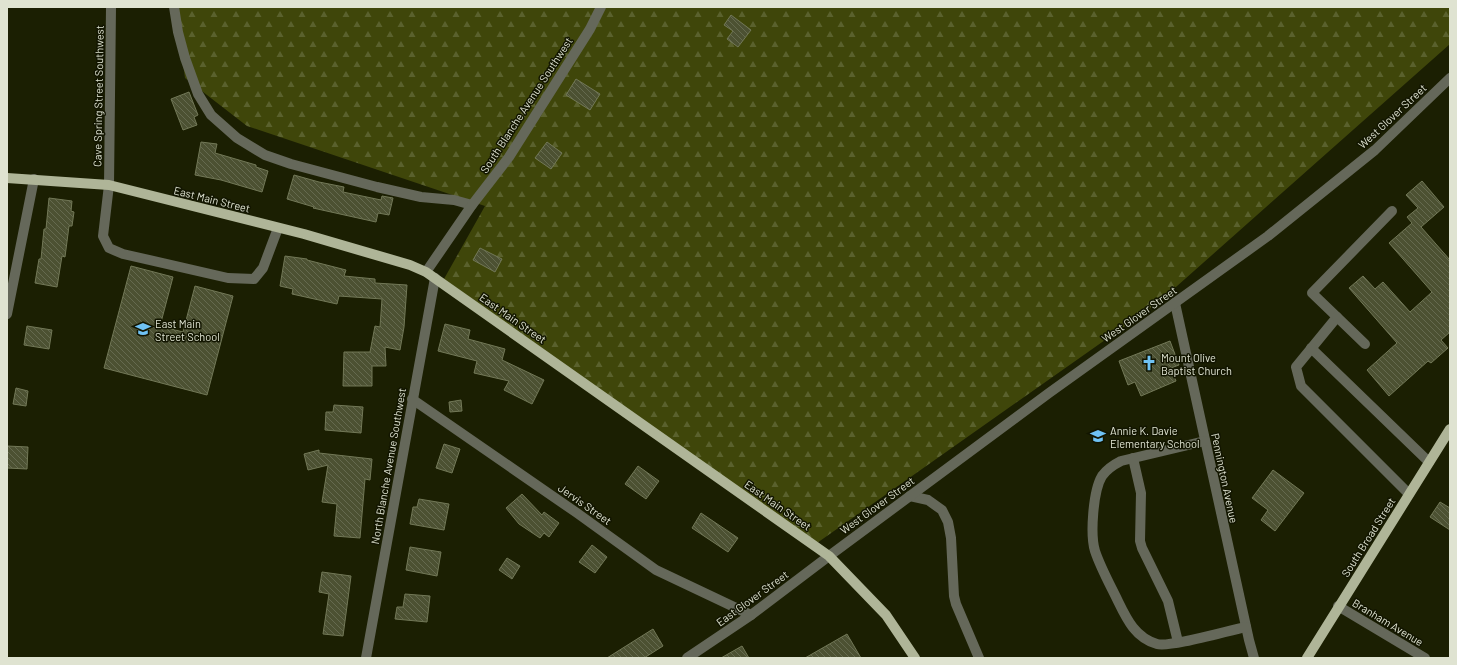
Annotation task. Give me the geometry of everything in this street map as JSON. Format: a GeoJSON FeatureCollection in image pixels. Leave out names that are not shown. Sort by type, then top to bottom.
{"type":"FeatureCollection","features":[{"type":"Feature","properties":{"kind":"main road","name":"East Main Street"},"geometry":{"type":"LineString","coordinates":[[7,178],[109,186],[278,228],[410,265],[430,275],[829,556],[886,615],[915,658]]}},
{"type":"Feature","properties":{"kind":"main road","name":"South Broad Street"},"geometry":{"type":"LineString","coordinates":[[1307,658],[1338,606],[1450,429]]}},
{"type":"Feature","properties":{"kind":"street","name":"Cave Spring Street Southwest"},"geometry":{"type":"LineString","coordinates":[[111,7],[109,186],[103,236],[109,248],[123,254],[228,278],[254,278],[263,268],[278,228]]}},
{"type":"Feature","properties":{"kind":"street"},"geometry":{"type":"LineString","coordinates":[[174,7],[178,32],[185,58],[198,94],[211,116],[237,138],[265,155],[291,164],[414,196],[454,200],[472,205]]}},
{"type":"Feature","properties":{"kind":"street","name":"South Blanche Avenue Southwest"},"geometry":{"type":"LineString","coordinates":[[430,275],[472,205],[509,157],[590,29],[601,7]]}},
{"type":"Feature","properties":{"kind":"street","name":"West Glover Street"},"geometry":{"type":"LineString","coordinates":[[829,556],[1049,393],[1268,236],[1375,150],[1450,78]]}},
{"type":"Feature","properties":{"kind":"street"},"geometry":{"type":"LineString","coordinates":[[7,314],[34,179]]}},
{"type":"Feature","properties":{"kind":"street"},"geometry":{"type":"LineString","coordinates":[[1364,344],[1312,293],[1392,211]]}},
{"type":"Feature","properties":{"kind":"street","name":"North Blanche Avenue Southwest"},"geometry":{"type":"LineString","coordinates":[[366,658],[412,399],[430,275]]}},
{"type":"Feature","properties":{"kind":"street","name":"Pennington Avenue"},"geometry":{"type":"LineString","coordinates":[[1175,303],[1254,658]]}},
{"type":"Feature","properties":{"kind":"street"},"geometry":{"type":"LineString","coordinates":[[1337,317],[1296,367],[1301,386],[1409,494]]}},
{"type":"Feature","properties":{"kind":"street"},"geometry":{"type":"LineString","coordinates":[[1311,348],[1429,462]]}},
{"type":"Feature","properties":{"kind":"street","name":"Jervis Street"},"geometry":{"type":"LineString","coordinates":[[412,399],[577,513],[656,570],[751,615]]}},
{"type":"Feature","properties":{"kind":"street"},"geometry":{"type":"LineString","coordinates":[[1205,441],[1121,461],[1111,466],[1102,477],[1098,490],[1093,515],[1094,549],[1127,620],[1137,633],[1145,639],[1158,645],[1246,627]]}},
{"type":"Feature","properties":{"kind":"street"},"geometry":{"type":"LineString","coordinates":[[1133,458],[1141,493],[1140,541],[1168,601],[1178,642]]}},
{"type":"Feature","properties":{"kind":"street"},"geometry":{"type":"LineString","coordinates":[[910,496],[928,500],[942,510],[948,522],[951,538],[954,596],[959,613],[979,658]]}},
{"type":"Feature","properties":{"kind":"street","name":"East Glover Street"},"geometry":{"type":"LineString","coordinates":[[687,658],[751,615],[829,556]]}},
{"type":"Feature","properties":{"kind":"street","name":"Branham Avenue"},"geometry":{"type":"LineString","coordinates":[[1338,606],[1425,658]]}},
{"type":"Feature","properties":{"kind":"green space"},"geometry":{"type":"Polygon","coordinates":[[[176,7],[1450,7],[1450,44],[1159,302],[817,543],[444,279],[485,206],[247,126],[185,78],[176,7]]]}},
{"type":"Feature","properties":{"kind":"building"},"geometry":{"type":"Polygon","coordinates":[[[731,15],[751,30],[738,47],[727,39],[733,31],[724,25],[731,15]]]}},
{"type":"Feature","properties":{"kind":"building"},"geometry":{"type":"Polygon","coordinates":[[[576,79],[600,94],[590,110],[566,95],[576,79]]]}},
{"type":"Feature","properties":{"kind":"building"},"geometry":{"type":"Polygon","coordinates":[[[189,92],[198,115],[194,117],[197,125],[183,130],[171,99],[189,92]]]}},
{"type":"Feature","properties":{"kind":"building"},"geometry":{"type":"Polygon","coordinates":[[[201,142],[217,144],[215,153],[256,165],[256,167],[268,171],[262,192],[221,180],[195,175],[201,142]]]}},
{"type":"Feature","properties":{"kind":"building"},"geometry":{"type":"Polygon","coordinates":[[[547,142],[562,153],[551,169],[535,158],[547,142]]]}},
{"type":"Feature","properties":{"kind":"building"},"geometry":{"type":"Polygon","coordinates":[[[294,175],[344,187],[343,192],[381,200],[382,196],[393,198],[389,215],[378,213],[376,222],[313,208],[314,207],[287,199],[294,175]]]}},
{"type":"Feature","properties":{"kind":"building"},"geometry":{"type":"Polygon","coordinates":[[[1422,181],[1444,207],[1421,227],[1450,260],[1450,332],[1441,340],[1448,348],[1431,363],[1428,361],[1389,396],[1367,370],[1397,343],[1349,288],[1363,276],[1375,289],[1383,282],[1410,312],[1432,292],[1389,243],[1412,223],[1407,217],[1418,208],[1406,195],[1422,181]]]}},
{"type":"Feature","properties":{"kind":"building"},"geometry":{"type":"Polygon","coordinates":[[[49,198],[72,201],[71,211],[74,212],[72,226],[69,226],[65,257],[62,256],[57,287],[35,283],[39,259],[41,259],[44,229],[46,229],[49,198]]]}},
{"type":"Feature","properties":{"kind":"building"},"geometry":{"type":"Polygon","coordinates":[[[480,248],[502,259],[495,272],[473,260],[480,248]]]}},
{"type":"Feature","properties":{"kind":"building"},"geometry":{"type":"Polygon","coordinates":[[[285,256],[307,259],[346,270],[344,276],[375,279],[375,283],[407,285],[404,327],[400,350],[385,347],[386,366],[372,366],[372,386],[343,386],[344,352],[370,352],[375,326],[380,327],[382,299],[339,296],[337,304],[292,294],[293,289],[280,286],[285,256]]]}},
{"type":"Feature","properties":{"kind":"building","name":"East Main Street School"},"geometry":{"type":"Polygon","coordinates":[[[131,266],[173,277],[160,326],[183,332],[195,286],[233,296],[207,395],[104,368],[131,266]]]}},
{"type":"Feature","properties":{"kind":"building"},"geometry":{"type":"Polygon","coordinates":[[[445,324],[470,330],[468,339],[505,349],[502,360],[544,380],[532,404],[504,390],[509,381],[474,373],[477,361],[438,351],[445,324]]]}},
{"type":"Feature","properties":{"kind":"building"},"geometry":{"type":"Polygon","coordinates":[[[27,326],[52,330],[49,349],[24,345],[27,326]]]}},
{"type":"Feature","properties":{"kind":"building","name":"Mount Olive Baptist Church"},"geometry":{"type":"Polygon","coordinates":[[[1170,341],[1179,365],[1171,368],[1176,381],[1141,396],[1135,382],[1128,385],[1119,361],[1170,341]]]}},
{"type":"Feature","properties":{"kind":"building"},"geometry":{"type":"Polygon","coordinates":[[[16,388],[28,391],[26,406],[13,404],[16,388]]]}},
{"type":"Feature","properties":{"kind":"building"},"geometry":{"type":"Polygon","coordinates":[[[461,400],[462,411],[450,412],[449,402],[461,400]]]}},
{"type":"Feature","properties":{"kind":"building"},"geometry":{"type":"Polygon","coordinates":[[[334,405],[363,407],[361,433],[325,430],[326,412],[333,412],[334,405]]]}},
{"type":"Feature","properties":{"kind":"building"},"geometry":{"type":"Polygon","coordinates":[[[444,444],[460,449],[452,473],[436,468],[444,444]]]}},
{"type":"Feature","properties":{"kind":"building"},"geometry":{"type":"Polygon","coordinates":[[[7,446],[28,447],[27,469],[7,468],[7,446]]]}},
{"type":"Feature","properties":{"kind":"building"},"geometry":{"type":"Polygon","coordinates":[[[319,450],[319,453],[372,459],[370,480],[365,479],[360,538],[334,536],[337,504],[322,502],[328,465],[308,470],[304,454],[319,450]]]}},
{"type":"Feature","properties":{"kind":"building"},"geometry":{"type":"Polygon","coordinates":[[[638,466],[659,481],[646,499],[625,484],[638,466]]]}},
{"type":"Feature","properties":{"kind":"building"},"geometry":{"type":"Polygon","coordinates":[[[1273,470],[1304,493],[1275,531],[1261,520],[1268,510],[1252,498],[1273,470]]]}},
{"type":"Feature","properties":{"kind":"building"},"geometry":{"type":"Polygon","coordinates":[[[522,494],[542,515],[544,512],[559,523],[549,537],[544,533],[540,538],[519,524],[506,508],[522,494]]]}},
{"type":"Feature","properties":{"kind":"building"},"geometry":{"type":"Polygon","coordinates":[[[419,499],[449,504],[444,530],[410,524],[413,507],[417,507],[419,499]]]}},
{"type":"Feature","properties":{"kind":"building"},"geometry":{"type":"Polygon","coordinates":[[[1440,502],[1450,508],[1450,530],[1430,517],[1440,502]]]}},
{"type":"Feature","properties":{"kind":"building"},"geometry":{"type":"Polygon","coordinates":[[[701,513],[738,538],[728,552],[692,528],[701,513]]]}},
{"type":"Feature","properties":{"kind":"building"},"geometry":{"type":"Polygon","coordinates":[[[592,545],[607,557],[595,573],[579,562],[592,545]]]}},
{"type":"Feature","properties":{"kind":"building"},"geometry":{"type":"Polygon","coordinates":[[[410,547],[441,552],[437,576],[406,570],[410,547]]]}},
{"type":"Feature","properties":{"kind":"building"},"geometry":{"type":"Polygon","coordinates":[[[507,558],[520,566],[512,579],[499,570],[507,558]]]}},
{"type":"Feature","properties":{"kind":"building"},"geometry":{"type":"Polygon","coordinates":[[[322,572],[351,576],[343,636],[323,634],[329,594],[319,592],[322,572]]]}},
{"type":"Feature","properties":{"kind":"building"},"geometry":{"type":"Polygon","coordinates":[[[405,594],[430,596],[427,622],[395,619],[397,607],[403,607],[405,594]]]}},
{"type":"Feature","properties":{"kind":"building"},"geometry":{"type":"Polygon","coordinates":[[[653,629],[663,646],[644,658],[607,658],[653,629]]]}},
{"type":"Feature","properties":{"kind":"building"},"geometry":{"type":"Polygon","coordinates":[[[847,634],[861,658],[805,658],[847,634]]]}},
{"type":"Feature","properties":{"kind":"building"},"geometry":{"type":"Polygon","coordinates":[[[742,646],[749,658],[721,658],[742,646]]]}},
{"type":"Feature","properties":{"kind":"place","name":"East Main Street School"},"geometry":{"type":"Point","coordinates":[143,329]}},
{"type":"Feature","properties":{"kind":"place","name":"Mount Olive Baptist Church"},"geometry":{"type":"Point","coordinates":[1149,363]}},
{"type":"Feature","properties":{"kind":"place","name":"Annie K. Davie Elementary School"},"geometry":{"type":"Point","coordinates":[1098,436]}}]}
